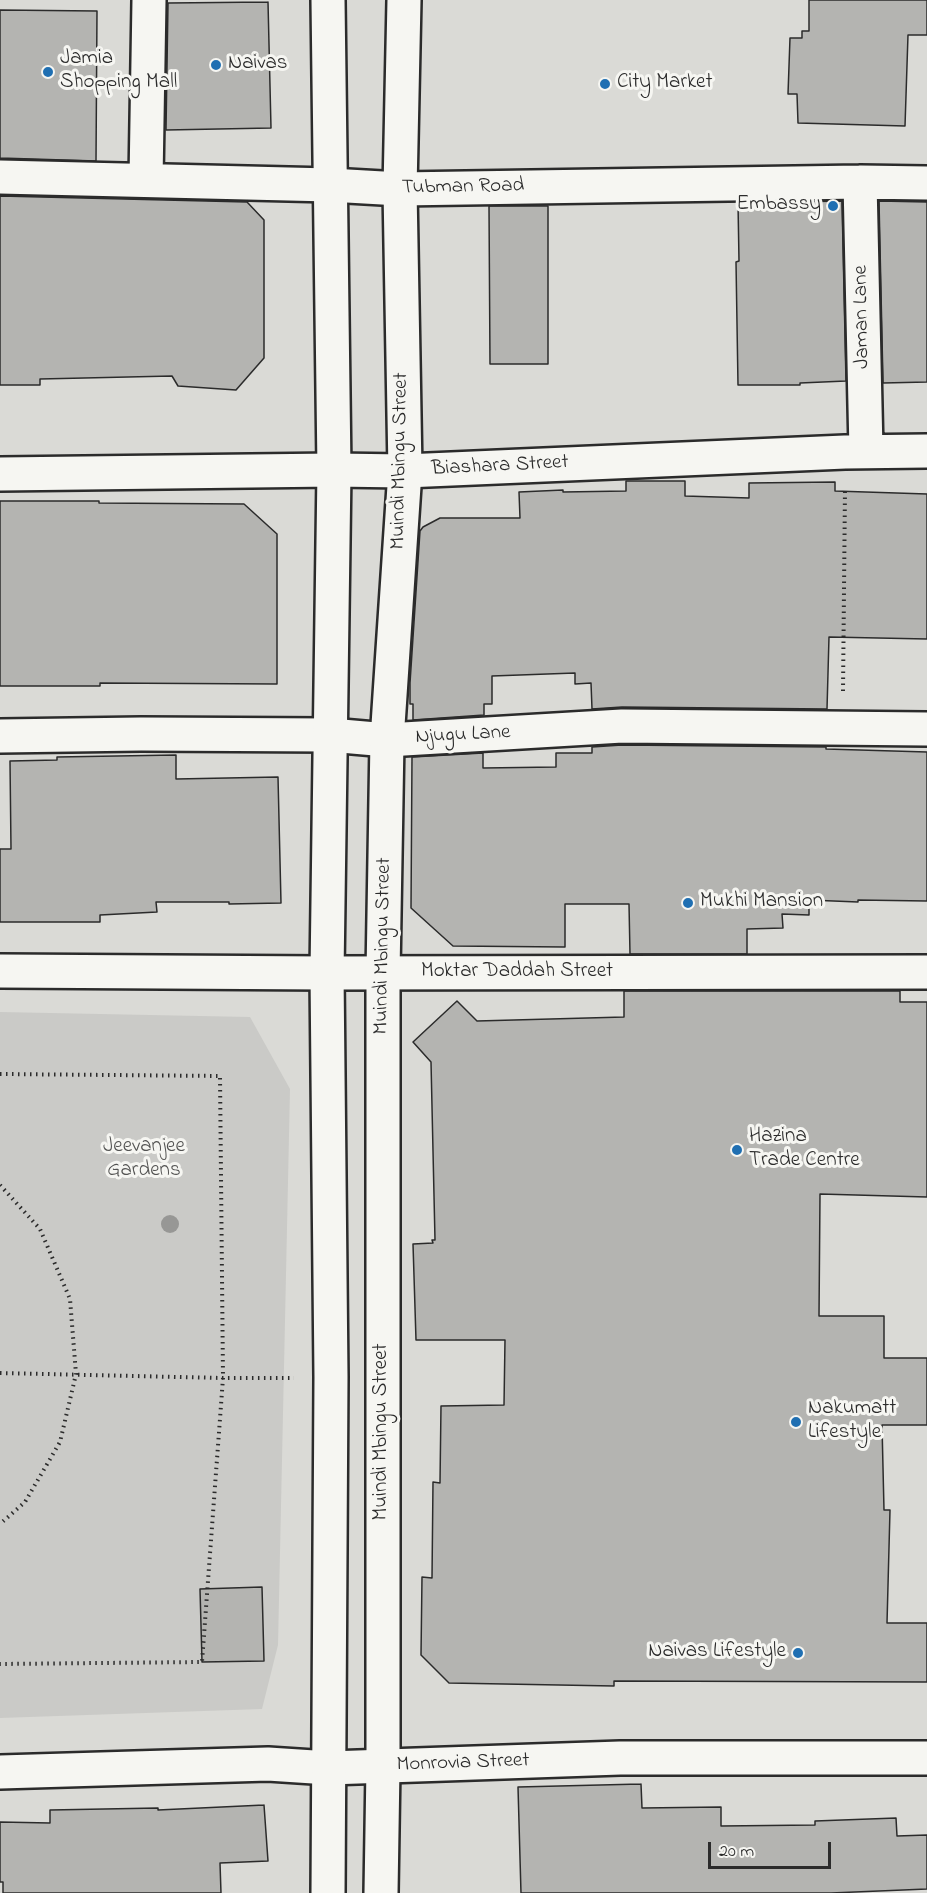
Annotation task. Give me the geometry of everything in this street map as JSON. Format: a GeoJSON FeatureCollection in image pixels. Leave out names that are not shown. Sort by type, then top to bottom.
{"type":"FeatureCollection","features":[{"type":"Feature","properties":{"kind":"street"},"geometry":{"type":"LineString","coordinates":[[146,180],[149,0]]}},
{"type":"Feature","properties":{"kind":"street"},"geometry":{"type":"LineString","coordinates":[[328,0],[334,470],[327,973],[331,1377],[328,1893]]}},
{"type":"Feature","properties":{"kind":"street","name":"Muindi Mbingu Street"},"geometry":{"type":"LineString","coordinates":[[381,1893],[383,973],[387,740],[405,471],[400,189],[404,0]]}},
{"type":"Feature","properties":{"kind":"street","name":"Tubman Road"},"geometry":{"type":"LineString","coordinates":[[0,177],[330,185],[400,189],[927,183]]}},
{"type":"Feature","properties":{"kind":"street","name":"Jaman Lane"},"geometry":{"type":"LineString","coordinates":[[856,451],[861,182]]}},
{"type":"Feature","properties":{"kind":"street","name":"Biashara Street"},"geometry":{"type":"LineString","coordinates":[[0,474],[405,471],[856,451],[927,451]]}},
{"type":"Feature","properties":{"kind":"street","name":"Njugu Lane"},"geometry":{"type":"LineString","coordinates":[[0,736],[330,735],[387,740],[622,726],[927,729]]}},
{"type":"Feature","properties":{"kind":"street","name":"Moktar Daddah Street"},"geometry":{"type":"LineString","coordinates":[[0,971],[927,972]]}},
{"type":"Feature","properties":{"kind":"street","name":"Monrovia Street"},"geometry":{"type":"LineString","coordinates":[[0,1772],[268,1764],[328,1768],[383,1767],[620,1758],[927,1758]]}},
{"type":"Feature","properties":{"kind":"path"},"geometry":{"type":"LineString","coordinates":[[843,728],[856,451]]}},
{"type":"Feature","properties":{"kind":"path"},"geometry":{"type":"LineString","coordinates":[[0,1074],[220,1076],[223,1378],[202,1662],[0,1664]]}},
{"type":"Feature","properties":{"kind":"path"},"geometry":{"type":"LineString","coordinates":[[0,1185],[40,1228],[70,1299],[76,1374],[60,1442],[25,1502],[0,1524]]}},
{"type":"Feature","properties":{"kind":"path"},"geometry":{"type":"LineString","coordinates":[[0,1372],[223,1378],[331,1377]]}},
{"type":"Feature","properties":{"kind":"shaded area"},"geometry":{"type":"Polygon","coordinates":[[[0,0],[927,0],[927,1893],[0,1893],[0,0]]]}},
{"type":"Feature","properties":{"kind":"green space","name":"Jeevanjee Gardens"},"geometry":{"type":"Polygon","coordinates":[[[0,1012],[250,1017],[290,1089],[278,1645],[262,1709],[0,1718],[0,1012]]]}},
{"type":"Feature","properties":{"kind":"building"},"geometry":{"type":"Polygon","coordinates":[[[809,0],[927,0],[927,35],[908,35],[905,126],[798,123],[797,94],[788,94],[790,38],[802,38],[802,31],[809,31],[809,0]]]}},
{"type":"Feature","properties":{"kind":"building","name":"Naivas"},"geometry":{"type":"Polygon","coordinates":[[[268,2],[271,128],[166,130],[168,3],[268,2]]]}},
{"type":"Feature","properties":{"kind":"building","name":"Jamia Shopping Mall"},"geometry":{"type":"Polygon","coordinates":[[[0,10],[97,11],[96,161],[0,158],[0,10]]]}},
{"type":"Feature","properties":{"kind":"building"},"geometry":{"type":"Polygon","coordinates":[[[0,196],[247,202],[264,220],[264,358],[236,390],[178,386],[172,376],[40,379],[40,385],[0,385],[0,196]]]}},
{"type":"Feature","properties":{"kind":"building"},"geometry":{"type":"Polygon","coordinates":[[[842,201],[846,381],[800,383],[800,385],[738,385],[736,262],[739,261],[738,203],[842,201]]]}},
{"type":"Feature","properties":{"kind":"building"},"geometry":{"type":"Polygon","coordinates":[[[879,201],[927,202],[927,382],[883,383],[879,201]]]}},
{"type":"Feature","properties":{"kind":"building"},"geometry":{"type":"Polygon","coordinates":[[[489,206],[548,206],[548,364],[490,364],[489,206]]]}},
{"type":"Feature","properties":{"kind":"building"},"geometry":{"type":"Polygon","coordinates":[[[626,481],[685,481],[685,496],[749,498],[749,483],[835,482],[835,491],[927,494],[927,639],[829,637],[827,709],[622,707],[592,709],[591,683],[575,684],[575,673],[492,676],[492,704],[484,704],[484,715],[413,720],[410,683],[420,531],[423,527],[440,518],[520,518],[519,492],[626,491],[626,481]]]}},
{"type":"Feature","properties":{"kind":"building"},"geometry":{"type":"Polygon","coordinates":[[[0,501],[244,504],[277,534],[277,684],[100,683],[100,686],[0,686],[0,501]]]}},
{"type":"Feature","properties":{"kind":"building"},"geometry":{"type":"Polygon","coordinates":[[[622,745],[826,747],[826,749],[927,752],[927,901],[809,900],[809,915],[782,914],[783,928],[747,929],[747,954],[630,954],[629,904],[565,904],[565,947],[453,946],[411,908],[412,757],[483,753],[483,768],[556,767],[556,753],[592,753],[592,747],[622,745]]]}},
{"type":"Feature","properties":{"kind":"building"},"geometry":{"type":"Polygon","coordinates":[[[176,755],[176,779],[278,777],[281,903],[156,902],[157,912],[100,915],[100,922],[0,922],[0,849],[11,849],[10,761],[57,760],[57,757],[176,755]]]}},
{"type":"Feature","properties":{"kind":"building"},"geometry":{"type":"Polygon","coordinates":[[[624,991],[900,991],[900,1002],[927,1002],[927,1197],[820,1194],[819,1316],[884,1316],[884,1358],[927,1358],[927,1425],[882,1425],[884,1510],[890,1510],[887,1623],[927,1623],[927,1682],[614,1681],[614,1686],[449,1683],[421,1655],[422,1577],[432,1578],[433,1482],[440,1483],[441,1406],[504,1405],[505,1340],[416,1340],[413,1244],[433,1243],[432,1240],[435,1240],[431,1062],[413,1042],[457,1001],[477,1021],[624,1017],[624,991]]]}},
{"type":"Feature","properties":{"kind":"building"},"geometry":{"type":"Polygon","coordinates":[[[262,1587],[264,1661],[202,1662],[200,1589],[262,1587]]]}},
{"type":"Feature","properties":{"kind":"building"},"geometry":{"type":"Polygon","coordinates":[[[641,1784],[642,1808],[721,1807],[721,1826],[815,1825],[815,1821],[896,1818],[897,1836],[927,1835],[927,1889],[831,1893],[521,1893],[518,1787],[641,1784]]]}},
{"type":"Feature","properties":{"kind":"building"},"geometry":{"type":"Polygon","coordinates":[[[264,1805],[268,1861],[220,1863],[221,1893],[3,1893],[3,1882],[0,1882],[0,1822],[50,1823],[50,1810],[158,1808],[158,1810],[264,1805]]]}},
{"type":"Feature","properties":{"kind":"place","name":"Naivas"},"geometry":{"type":"Point","coordinates":[216,65]}},
{"type":"Feature","properties":{"kind":"place","name":"Jamia Shopping Mall"},"geometry":{"type":"Point","coordinates":[48,72]}},
{"type":"Feature","properties":{"kind":"place","name":"City Market"},"geometry":{"type":"Point","coordinates":[605,84]}},
{"type":"Feature","properties":{"kind":"place","name":"Embassy"},"geometry":{"type":"Point","coordinates":[833,206]}},
{"type":"Feature","properties":{"kind":"place","name":"Mukhi Mansion"},"geometry":{"type":"Point","coordinates":[688,903]}},
{"type":"Feature","properties":{"kind":"place","name":"Hazina Trade Centre"},"geometry":{"type":"Point","coordinates":[737,1150]}},
{"type":"Feature","properties":{"kind":"place","name":"Nakumatt Lifestyle"},"geometry":{"type":"Point","coordinates":[796,1422]}},
{"type":"Feature","properties":{"kind":"place","name":"Naivas Lifestyle"},"geometry":{"type":"Point","coordinates":[798,1653]}}]}
